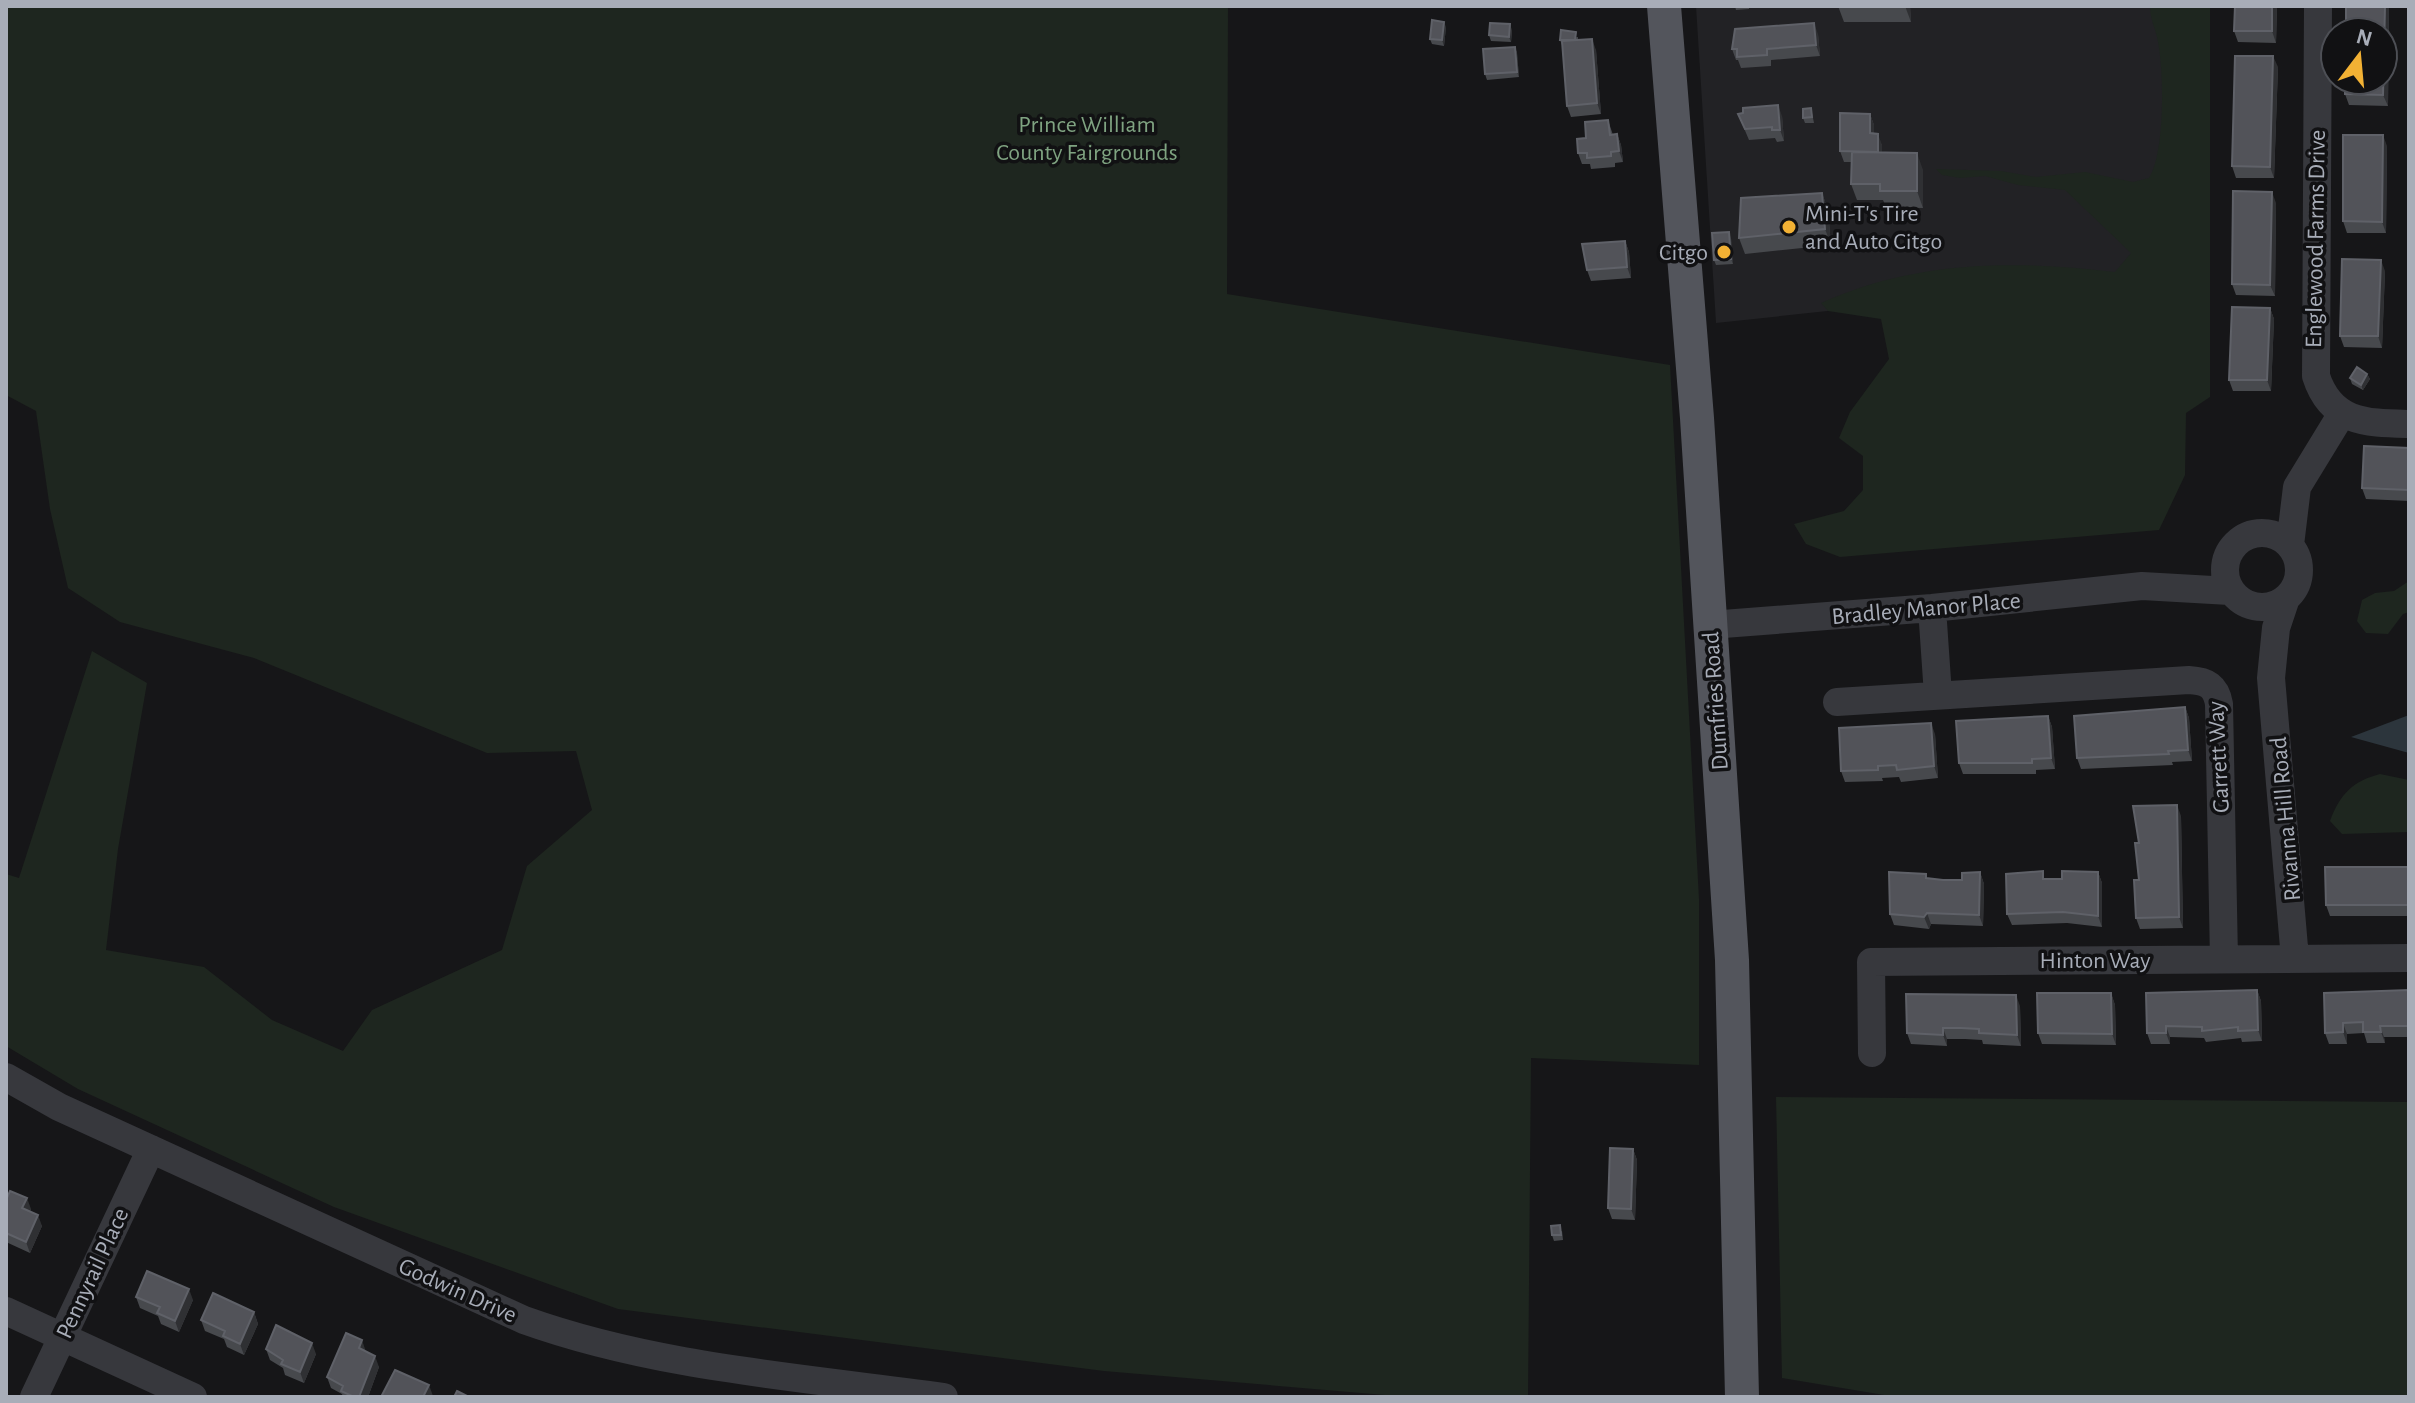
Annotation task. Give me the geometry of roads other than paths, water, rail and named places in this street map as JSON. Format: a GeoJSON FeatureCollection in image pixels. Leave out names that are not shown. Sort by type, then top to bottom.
{"type":"FeatureCollection","features":[{"type":"Feature","properties":{"kind":"main road","name":"Dumfries Road"},"geometry":{"type":"LineString","coordinates":[[1664,6],[1732,960],[1742,1397]]}},
{"type":"Feature","properties":{"kind":"street","name":"Englewood Farms Drive"},"geometry":{"type":"LineString","coordinates":[[2318,6],[2313,358],[2318,384],[2331,406],[2341,415]]}},
{"type":"Feature","properties":{"kind":"street"},"geometry":{"type":"LineString","coordinates":[[2255,534],[2297,487],[2341,415],[2357,422],[2409,424]]}},
{"type":"Feature","properties":{"kind":"street"},"geometry":{"type":"LineString","coordinates":[[2290,545],[2274,535],[2255,534],[2244,538],[2227,556],[2224,568],[2240,599],[2262,608],[2285,601],[2293,591],[2299,568],[2290,545],[2297,487]]}},
{"type":"Feature","properties":{"kind":"street","name":"Bradley Manor Place"},"geometry":{"type":"LineString","coordinates":[[1710,625],[1932,608],[2142,586],[2203,568],[2227,556]]}},
{"type":"Feature","properties":{"kind":"street","name":"Bradley Manor Place"},"geometry":{"type":"LineString","coordinates":[[2142,586],[2240,599]]}},
{"type":"Feature","properties":{"kind":"street","name":"Rivanna Hill Road"},"geometry":{"type":"LineString","coordinates":[[2240,599],[2271,678]]}},
{"type":"Feature","properties":{"kind":"street","name":"Rivanna Hill Road"},"geometry":{"type":"LineString","coordinates":[[2285,601],[2276,628],[2271,678],[2295,959]]}},
{"type":"Feature","properties":{"kind":"street"},"geometry":{"type":"LineString","coordinates":[[1932,608],[1938,695]]}},
{"type":"Feature","properties":{"kind":"street","name":"Garrett Way"},"geometry":{"type":"LineString","coordinates":[[1837,702],[2189,680],[2210,684],[2217,692],[2219,704],[2224,959]]}},
{"type":"Feature","properties":{"kind":"street","name":"Hinton Way"},"geometry":{"type":"LineString","coordinates":[[1872,1053],[1871,962],[2409,958]]}},
{"type":"Feature","properties":{"kind":"street","name":"Godwin Drive"},"geometry":{"type":"LineString","coordinates":[[6,1077],[59,1107],[524,1320],[575,1338],[662,1358],[833,1389],[944,1397]]}},
{"type":"Feature","properties":{"kind":"street","name":"Pennyrail Place"},"geometry":{"type":"LineString","coordinates":[[34,1397],[151,1149]]}},
{"type":"Feature","properties":{"kind":"street"},"geometry":{"type":"LineString","coordinates":[[6,1311],[193,1397]]}},
{"type":"Feature","properties":{"kind":"place","name":"Mini-T's Tire and Auto Citgo"},"geometry":{"type":"Point","coordinates":[1789,227]}},
{"type":"Feature","properties":{"kind":"place","name":"Citgo"},"geometry":{"type":"Point","coordinates":[1724,252]}},
{"type":"Feature","properties":{"kind":"park label","name":"Prince William County Fairgrounds"},"geometry":{"type":"Point","coordinates":[1087,138]}}]}
